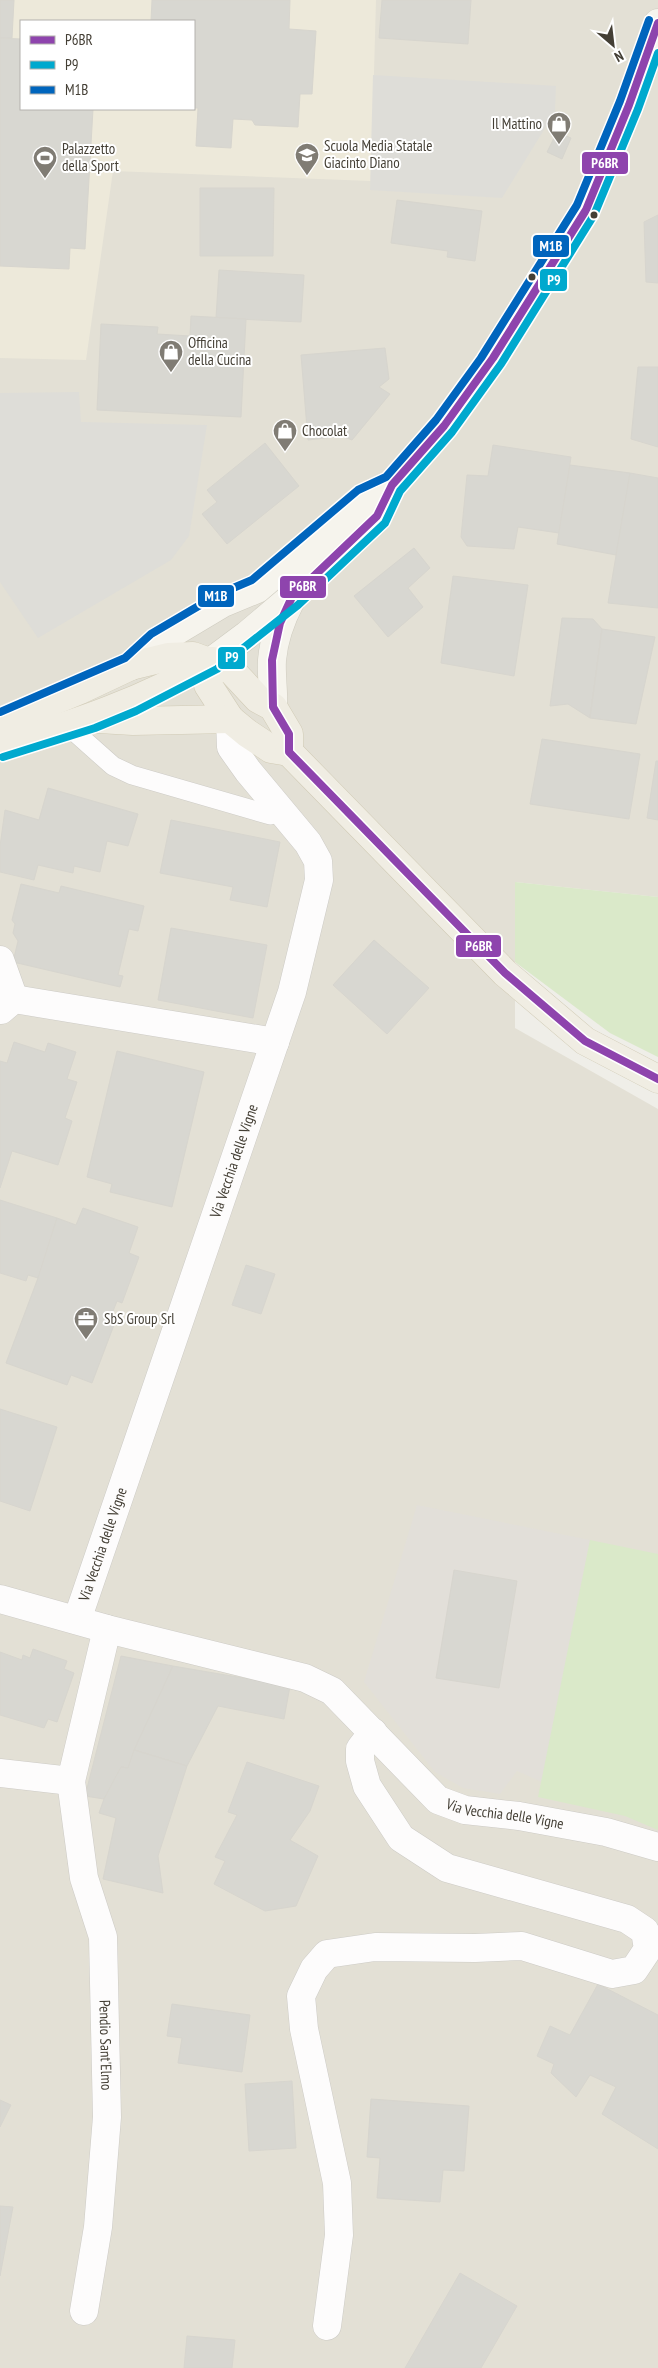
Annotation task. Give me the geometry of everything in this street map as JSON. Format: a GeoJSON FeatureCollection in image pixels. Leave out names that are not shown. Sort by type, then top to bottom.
{"type":"FeatureCollection","features":[{"type":"Feature","properties":{"kind":"main road"},"geometry":{"type":"LineString","coordinates":[[0,748],[80,722],[157,691],[212,661],[247,635],[292,597],[376,516],[392,485],[444,426],[489,364],[586,210],[629,105],[658,23]]}},
{"type":"Feature","properties":{"kind":"main road"},"geometry":{"type":"LineString","coordinates":[[392,485],[364,498],[257,589],[231,615],[215,644],[208,685],[230,719],[271,749],[289,752],[505,973],[585,1041],[658,1079]]}},
{"type":"Feature","properties":{"kind":"main road"},"geometry":{"type":"LineString","coordinates":[[130,666],[156,643],[223,603],[257,589]]}},
{"type":"Feature","properties":{"kind":"main road"},"geometry":{"type":"LineString","coordinates":[[289,752],[289,734],[273,707],[272,660],[280,623],[292,597]]}},
{"type":"Feature","properties":{"kind":"main road"},"geometry":{"type":"LineString","coordinates":[[0,723],[80,690],[130,666],[168,657],[193,656],[212,661],[231,670],[258,699],[273,707]]}},
{"type":"Feature","properties":{"kind":"main road"},"geometry":{"type":"LineString","coordinates":[[80,722],[230,719]]}},
{"type":"Feature","properties":{"kind":"street","name":"Via Vecchia delle Vigne"},"geometry":{"type":"LineString","coordinates":[[77,1620],[292,992],[319,880],[318,861],[308,844],[248,771],[231,747],[230,719]]}},
{"type":"Feature","properties":{"kind":"street"},"geometry":{"type":"LineString","coordinates":[[0,960],[7,1005],[275,1042]]}},
{"type":"Feature","properties":{"kind":"street","name":"Via Vecchia delle Vigne"},"geometry":{"type":"LineString","coordinates":[[0,1599],[107,1629],[306,1678],[332,1691],[438,1800],[465,1810],[519,1816],[606,1832],[658,1847]]}},
{"type":"Feature","properties":{"kind":"street","name":"Pendio Sant'Elmo"},"geometry":{"type":"LineString","coordinates":[[84,2311],[98,2226],[107,2117],[103,1937],[84,1878],[71,1781],[107,1629]]}},
{"type":"Feature","properties":{"kind":"street"},"geometry":{"type":"LineString","coordinates":[[327,2326],[339,2235],[336,2183],[304,2029],[301,1996],[314,1969],[327,1954],[375,1947],[475,1948],[522,1946],[612,1974],[634,1970],[648,1949],[645,1931],[627,1919],[447,1868],[401,1838],[367,1786],[360,1761],[360,1749],[373,1732]]}},
{"type":"Feature","properties":{"kind":"street"},"geometry":{"type":"LineString","coordinates":[[0,1773],[71,1781]]}},
{"type":"Feature","properties":{"kind":"lane"},"geometry":{"type":"LineString","coordinates":[[80,722],[113,766],[132,775],[270,815],[283,812]]}},
{"type":"Feature","properties":{"kind":"shaded area"},"geometry":{"type":"Polygon","coordinates":[[[0,0],[658,0],[658,897],[515,882],[515,1028],[658,1109],[658,2368],[0,2368],[0,0]]]}},
{"type":"Feature","properties":{"kind":"shaded area","name":"Scuola Media Statale Giacinto Diano"},"geometry":{"type":"Polygon","coordinates":[[[0,0],[376,0],[371,181],[113,171],[86,360],[0,358],[0,0]]]}},
{"type":"Feature","properties":{"kind":"shaded area"},"geometry":{"type":"Polygon","coordinates":[[[373,75],[556,86],[555,112],[502,198],[370,190],[373,75]]]}},
{"type":"Feature","properties":{"kind":"shaded area"},"geometry":{"type":"Polygon","coordinates":[[[79,392],[81,422],[207,425],[189,536],[171,560],[38,638],[0,582],[0,393],[79,392]]]}},
{"type":"Feature","properties":{"kind":"shaded area"},"geometry":{"type":"Polygon","coordinates":[[[417,1505],[590,1540],[542,1782],[517,1771],[500,1794],[463,1788],[435,1772],[364,1682],[417,1505]]]}},
{"type":"Feature","properties":{"kind":"green space"},"geometry":{"type":"Polygon","coordinates":[[[515,882],[658,897],[658,1057],[610,1033],[515,962],[515,882]]]}},
{"type":"Feature","properties":{"kind":"green space"},"geometry":{"type":"Polygon","coordinates":[[[590,1540],[658,1554],[658,1830],[625,1816],[538,1797],[590,1540]]]}},
{"type":"Feature","properties":{"kind":"building"},"geometry":{"type":"Polygon","coordinates":[[[0,0],[14,0],[12,38],[0,38],[0,0]]]}},
{"type":"Feature","properties":{"kind":"building"},"geometry":{"type":"Polygon","coordinates":[[[152,0],[290,0],[289,29],[316,31],[312,94],[300,94],[298,127],[255,125],[252,120],[233,119],[231,148],[196,146],[198,108],[195,108],[195,20],[151,20],[152,0]]]}},
{"type":"Feature","properties":{"kind":"building"},"geometry":{"type":"Polygon","coordinates":[[[382,0],[471,0],[468,44],[379,38],[382,0]]]}},
{"type":"Feature","properties":{"kind":"building","name":"Palazzetto della Sport"},"geometry":{"type":"Polygon","coordinates":[[[0,38],[20,39],[20,110],[93,110],[85,249],[70,248],[69,269],[0,266],[0,38]]]}},
{"type":"Feature","properties":{"kind":"building","name":"Il Mattino"},"geometry":{"type":"Polygon","coordinates":[[[557,132],[571,138],[562,159],[547,152],[557,132]]]}},
{"type":"Feature","properties":{"kind":"building"},"geometry":{"type":"Polygon","coordinates":[[[200,188],[274,188],[273,256],[200,256],[200,188]]]}},
{"type":"Feature","properties":{"kind":"building"},"geometry":{"type":"Polygon","coordinates":[[[397,200],[482,211],[475,261],[447,257],[448,251],[391,243],[397,200]]]}},
{"type":"Feature","properties":{"kind":"building"},"geometry":{"type":"Polygon","coordinates":[[[658,215],[658,283],[646,282],[644,222],[658,215]]]}},
{"type":"Feature","properties":{"kind":"building"},"geometry":{"type":"Polygon","coordinates":[[[219,270],[304,275],[301,322],[216,318],[219,270]]]}},
{"type":"Feature","properties":{"kind":"building","name":"Officina della Cucina"},"geometry":{"type":"Polygon","coordinates":[[[191,316],[246,319],[241,417],[97,410],[101,324],[158,327],[157,334],[190,336],[191,316]]]}},
{"type":"Feature","properties":{"kind":"building"},"geometry":{"type":"Polygon","coordinates":[[[385,348],[389,379],[379,387],[390,394],[352,440],[342,436],[308,440],[301,355],[385,348]]]}},
{"type":"Feature","properties":{"kind":"building"},"geometry":{"type":"Polygon","coordinates":[[[638,367],[658,367],[658,447],[631,439],[638,367]]]}},
{"type":"Feature","properties":{"kind":"building"},"geometry":{"type":"Polygon","coordinates":[[[265,443],[299,486],[227,544],[202,514],[217,502],[207,490],[265,443]]]}},
{"type":"Feature","properties":{"kind":"building"},"geometry":{"type":"Polygon","coordinates":[[[493,445],[571,457],[559,533],[518,527],[514,549],[467,546],[461,537],[467,475],[488,476],[493,445]]]}},
{"type":"Feature","properties":{"kind":"building"},"geometry":{"type":"Polygon","coordinates":[[[570,465],[630,473],[616,555],[557,544],[570,465]]]}},
{"type":"Feature","properties":{"kind":"building"},"geometry":{"type":"Polygon","coordinates":[[[630,473],[658,478],[658,608],[608,603],[630,473]]]}},
{"type":"Feature","properties":{"kind":"building"},"geometry":{"type":"Polygon","coordinates":[[[414,548],[430,568],[408,588],[423,607],[388,637],[354,596],[414,548]]]}},
{"type":"Feature","properties":{"kind":"building"},"geometry":{"type":"Polygon","coordinates":[[[453,576],[528,585],[514,676],[441,663],[453,576]]]}},
{"type":"Feature","properties":{"kind":"building"},"geometry":{"type":"Polygon","coordinates":[[[562,618],[593,619],[602,629],[590,718],[568,704],[550,706],[562,618]]]}},
{"type":"Feature","properties":{"kind":"building"},"geometry":{"type":"Polygon","coordinates":[[[602,629],[655,637],[636,724],[590,718],[602,629]]]}},
{"type":"Feature","properties":{"kind":"building"},"geometry":{"type":"Polygon","coordinates":[[[542,739],[640,754],[629,819],[530,804],[542,739]]]}},
{"type":"Feature","properties":{"kind":"building"},"geometry":{"type":"Polygon","coordinates":[[[656,761],[658,761],[658,820],[647,818],[656,761]]]}},
{"type":"Feature","properties":{"kind":"building"},"geometry":{"type":"Polygon","coordinates":[[[48,788],[138,814],[128,846],[107,841],[100,872],[74,866],[73,873],[38,865],[34,880],[0,872],[0,846],[5,810],[39,820],[48,788]]]}},
{"type":"Feature","properties":{"kind":"building"},"geometry":{"type":"Polygon","coordinates":[[[171,820],[280,842],[267,907],[230,900],[233,887],[160,873],[171,820]]]}},
{"type":"Feature","properties":{"kind":"building"},"geometry":{"type":"Polygon","coordinates":[[[21,884],[59,893],[61,886],[144,906],[138,931],[129,929],[118,975],[123,976],[120,987],[13,962],[18,941],[13,933],[15,924],[12,920],[21,884]]]}},
{"type":"Feature","properties":{"kind":"building"},"geometry":{"type":"Polygon","coordinates":[[[171,928],[267,945],[253,1018],[158,1000],[171,928]]]}},
{"type":"Feature","properties":{"kind":"building"},"geometry":{"type":"Polygon","coordinates":[[[374,940],[429,988],[387,1034],[333,985],[374,940]]]}},
{"type":"Feature","properties":{"kind":"building"},"geometry":{"type":"Polygon","coordinates":[[[14,1042],[45,1052],[48,1043],[76,1052],[67,1079],[77,1082],[65,1118],[72,1121],[58,1165],[12,1151],[0,1188],[0,1061],[7,1063],[14,1042]]]}},
{"type":"Feature","properties":{"kind":"building"},"geometry":{"type":"Polygon","coordinates":[[[117,1051],[204,1072],[172,1207],[110,1192],[112,1184],[87,1177],[117,1051]]]}},
{"type":"Feature","properties":{"kind":"building"},"geometry":{"type":"Polygon","coordinates":[[[0,1200],[57,1218],[38,1278],[28,1275],[26,1281],[0,1273],[0,1200]]]}},
{"type":"Feature","properties":{"kind":"building"},"geometry":{"type":"Polygon","coordinates":[[[83,1208],[138,1227],[129,1253],[139,1257],[122,1303],[117,1301],[111,1316],[117,1317],[92,1383],[71,1375],[67,1385],[6,1363],[38,1278],[57,1218],[76,1225],[83,1208]]]}},
{"type":"Feature","properties":{"kind":"building"},"geometry":{"type":"Polygon","coordinates":[[[246,1265],[275,1274],[261,1314],[232,1305],[246,1265]]]}},
{"type":"Feature","properties":{"kind":"building"},"geometry":{"type":"Polygon","coordinates":[[[0,1409],[57,1427],[30,1511],[0,1501],[0,1409]]]}},
{"type":"Feature","properties":{"kind":"building"},"geometry":{"type":"Polygon","coordinates":[[[454,1570],[517,1581],[499,1688],[436,1678],[454,1570]]]}},
{"type":"Feature","properties":{"kind":"building"},"geometry":{"type":"Polygon","coordinates":[[[33,1649],[67,1661],[64,1669],[74,1673],[57,1722],[48,1719],[44,1728],[0,1715],[0,1652],[22,1660],[23,1655],[30,1658],[33,1649]]]}},
{"type":"Feature","properties":{"kind":"building"},"geometry":{"type":"Polygon","coordinates":[[[121,1656],[173,1666],[128,1768],[121,1767],[104,1799],[85,1796],[121,1656]]]}},
{"type":"Feature","properties":{"kind":"building"},"geometry":{"type":"Polygon","coordinates":[[[173,1666],[290,1686],[284,1719],[218,1706],[187,1766],[134,1750],[173,1666]]]}},
{"type":"Feature","properties":{"kind":"building"},"geometry":{"type":"Polygon","coordinates":[[[134,1750],[187,1766],[158,1856],[163,1893],[103,1879],[116,1818],[99,1813],[104,1799],[121,1767],[128,1768],[134,1750]]]}},
{"type":"Feature","properties":{"kind":"building"},"geometry":{"type":"Polygon","coordinates":[[[247,1762],[319,1786],[310,1811],[290,1840],[318,1856],[296,1906],[265,1911],[214,1884],[225,1861],[215,1857],[237,1815],[228,1812],[247,1762]]]}},
{"type":"Feature","properties":{"kind":"building"},"geometry":{"type":"Polygon","coordinates":[[[598,1984],[658,2015],[658,2149],[602,2114],[616,2087],[590,2075],[576,2097],[551,2073],[554,2064],[537,2056],[550,2026],[570,2035],[598,1984]]]}},
{"type":"Feature","properties":{"kind":"building"},"geometry":{"type":"Polygon","coordinates":[[[172,2004],[250,2015],[242,2072],[178,2063],[182,2038],[167,2036],[172,2004]]]}},
{"type":"Feature","properties":{"kind":"building"},"geometry":{"type":"Polygon","coordinates":[[[292,2081],[296,2148],[249,2151],[245,2084],[292,2081]]]}},
{"type":"Feature","properties":{"kind":"building"},"geometry":{"type":"Polygon","coordinates":[[[371,2099],[469,2106],[464,2171],[443,2170],[440,2202],[377,2198],[380,2158],[367,2157],[371,2099]]]}},
{"type":"Feature","properties":{"kind":"building"},"geometry":{"type":"Polygon","coordinates":[[[0,2100],[11,2105],[0,2127],[0,2100]]]}},
{"type":"Feature","properties":{"kind":"building"},"geometry":{"type":"Polygon","coordinates":[[[0,2206],[13,2207],[0,2276],[0,2206]]]}},
{"type":"Feature","properties":{"kind":"building"},"geometry":{"type":"Polygon","coordinates":[[[460,2273],[517,2306],[481,2368],[405,2368],[460,2273]]]}},
{"type":"Feature","properties":{"kind":"building"},"geometry":{"type":"Polygon","coordinates":[[[187,2336],[235,2340],[232,2368],[184,2368],[187,2336]]]}},
{"type":"Feature","properties":{"kind":"transit line","name":"M1B"},"geometry":{"type":"LineString","coordinates":[[0,712],[125,658],[151,634],[219,594],[252,580],[358,490],[386,477],[436,420],[481,358],[577,205],[620,101],[649,20]]}},
{"type":"Feature","properties":{"kind":"transit line","name":"P6BR"},"geometry":{"type":"LineString","coordinates":[[658,23],[629,105],[586,210],[493,358],[444,426],[392,485],[377,516],[292,597],[280,623],[272,660],[273,707],[289,734],[289,752],[505,973],[585,1041],[658,1079]]}},
{"type":"Feature","properties":{"kind":"transit line","name":"P9"},"geometry":{"type":"LineString","coordinates":[[3,757],[95,728],[136,711],[217,669],[298,605],[385,523],[400,491],[452,432],[501,364],[594,215],[638,109],[658,53]]}},
{"type":"Feature","properties":{"kind":"place","name":"Il Mattino"},"geometry":{"type":"Point","coordinates":[559,145]}},
{"type":"Feature","properties":{"kind":"place","name":"Scuola Media Statale Giacinto Diano"},"geometry":{"type":"Point","coordinates":[307,176]}},
{"type":"Feature","properties":{"kind":"place","name":"Palazzetto della Sport"},"geometry":{"type":"Point","coordinates":[45,179]}},
{"type":"Feature","properties":{"kind":"place","name":"Officina della Cucina"},"geometry":{"type":"Point","coordinates":[171,373]}},
{"type":"Feature","properties":{"kind":"place","name":"Chocolat"},"geometry":{"type":"Point","coordinates":[285,452]}},
{"type":"Feature","properties":{"kind":"place","name":"SbS Group Srl"},"geometry":{"type":"Point","coordinates":[86,1340]}}]}
